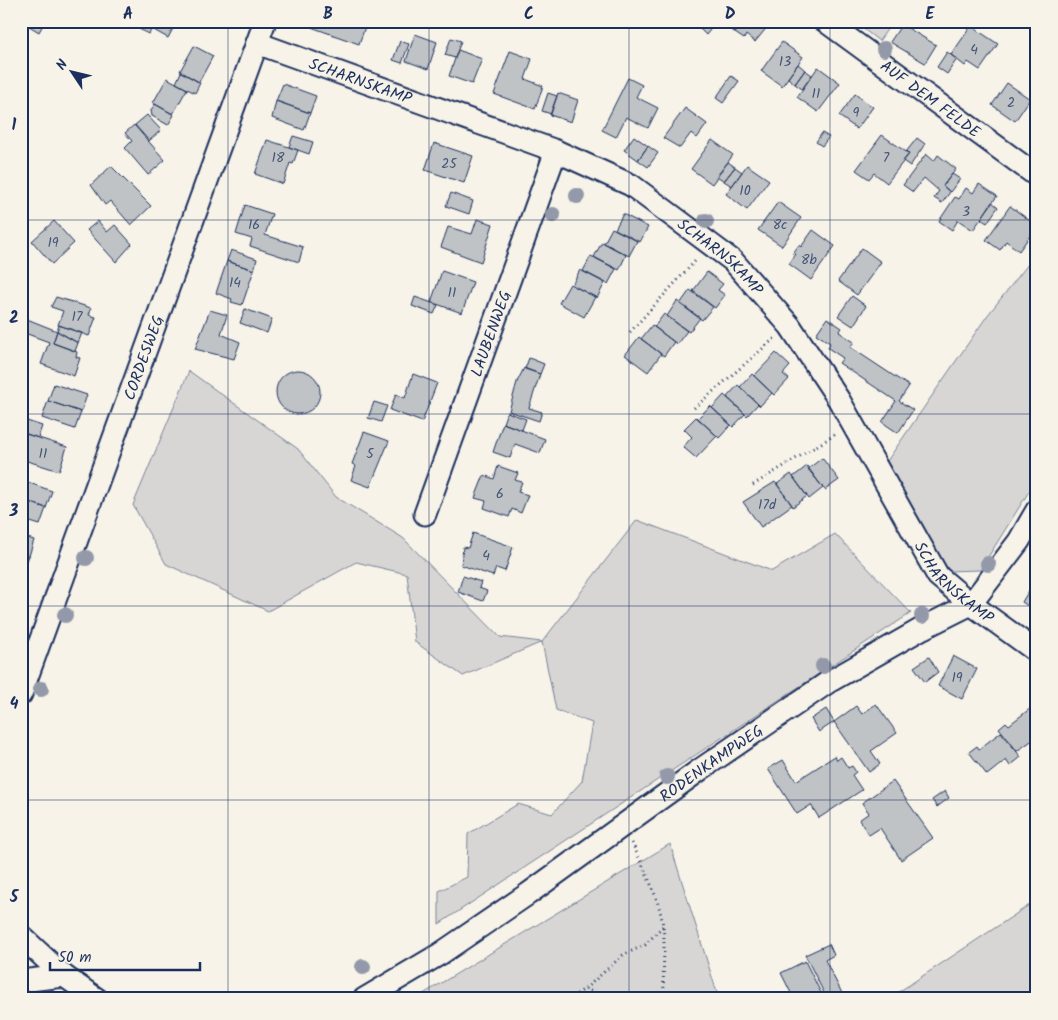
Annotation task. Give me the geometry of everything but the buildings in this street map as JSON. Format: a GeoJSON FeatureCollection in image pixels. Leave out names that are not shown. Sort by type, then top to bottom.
{"type":"FeatureCollection","features":[{"type":"Feature","properties":{"kind":"street","name":"CORDESWEG"},"geometry":{"type":"LineString","coordinates":[[21,694],[265,21]]}},
{"type":"Feature","properties":{"kind":"street","name":"AUF DEM FELDE"},"geometry":{"type":"LineString","coordinates":[[824,21],[1037,176]]}},
{"type":"Feature","properties":{"kind":"street","name":"SCHARNSKAMP"},"geometry":{"type":"LineString","coordinates":[[257,43],[556,151],[631,184],[733,261],[790,326],[852,424],[938,576],[971,604],[1037,652]]}},
{"type":"Feature","properties":{"kind":"street","name":"LAUBENWEG"},"geometry":{"type":"LineString","coordinates":[[425,514],[556,151]]}},
{"type":"Feature","properties":{"kind":"street","name":"RODENKAMPWEG"},"geometry":{"type":"LineString","coordinates":[[364,999],[440,954],[826,683],[923,628],[971,604],[1019,540],[1037,510]]}},
{"type":"Feature","properties":{"kind":"street"},"geometry":{"type":"LineString","coordinates":[[21,936],[64,976],[96,999]]}},
{"type":"Feature","properties":{"kind":"street"},"geometry":{"type":"LineString","coordinates":[[21,981],[64,976]]}},
{"type":"Feature","properties":{"kind":"path"},"geometry":{"type":"LineString","coordinates":[[630,332],[711,244]]}},
{"type":"Feature","properties":{"kind":"path"},"geometry":{"type":"LineString","coordinates":[[694,408],[790,326]]}},
{"type":"Feature","properties":{"kind":"path"},"geometry":{"type":"LineString","coordinates":[[753,484],[852,424]]}},
{"type":"Feature","properties":{"kind":"path"},"geometry":{"type":"LineString","coordinates":[[624,825],[652,887],[663,926],[662,982],[665,999]]}},
{"type":"Feature","properties":{"kind":"path"},"geometry":{"type":"LineString","coordinates":[[568,999],[585,989],[623,955],[645,945],[663,926]]}},
{"type":"Feature","properties":{"kind":"path"},"geometry":{"type":"LineString","coordinates":[[585,989],[611,999]]}},
{"type":"Feature","properties":{"kind":"shaded area"},"geometry":{"type":"Polygon","coordinates":[[[853,21],[893,21],[879,41],[853,21]]]}},
{"type":"Feature","properties":{"kind":"shaded area"},"geometry":{"type":"Polygon","coordinates":[[[1037,253],[1037,474],[1033,485],[980,570],[947,571],[887,461],[987,316],[1037,253]]]}},
{"type":"Feature","properties":{"kind":"shaded area"},"geometry":{"type":"Polygon","coordinates":[[[189,371],[298,449],[336,497],[403,538],[500,637],[542,642],[463,676],[415,642],[407,574],[356,562],[268,611],[166,564],[133,505],[189,371]]]}},
{"type":"Feature","properties":{"kind":"shaded area"},"geometry":{"type":"Polygon","coordinates":[[[637,520],[772,571],[835,534],[911,613],[439,924],[439,891],[467,877],[468,834],[518,804],[552,814],[582,781],[592,723],[556,710],[542,642],[637,520]]]}},
{"type":"Feature","properties":{"kind":"shaded area"},"geometry":{"type":"Polygon","coordinates":[[[670,844],[719,999],[415,999],[670,844]]]}},
{"type":"Feature","properties":{"kind":"shaded area"},"geometry":{"type":"Polygon","coordinates":[[[1037,900],[1037,999],[888,999],[1037,900]]]}}]}
